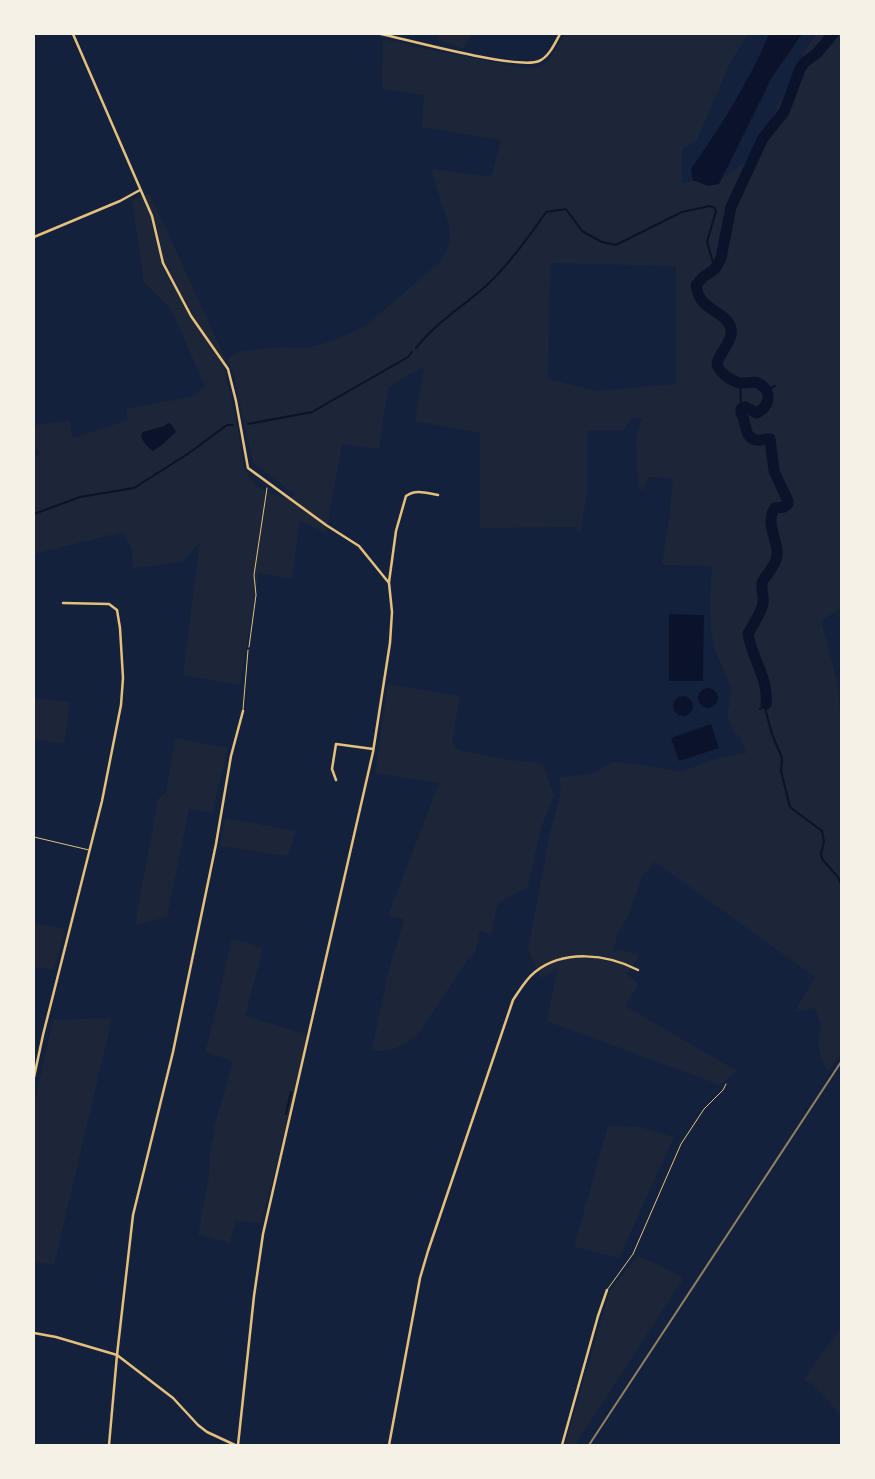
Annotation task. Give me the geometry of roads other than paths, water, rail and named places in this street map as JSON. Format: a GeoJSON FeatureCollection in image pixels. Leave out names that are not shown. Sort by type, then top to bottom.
{"type":"FeatureCollection","features":[{"type":"Feature","properties":{"kind":"street"},"geometry":{"type":"LineString","coordinates":[[73,34],[152,216],[163,263],[191,316],[228,369],[236,401],[248,468],[326,525],[359,546],[389,583]]}},
{"type":"Feature","properties":{"kind":"street"},"geometry":{"type":"LineString","coordinates":[[381,34],[509,62],[524,63],[542,60],[560,34]]}},
{"type":"Feature","properties":{"kind":"street"},"geometry":{"type":"LineString","coordinates":[[34,237],[140,190]]}},
{"type":"Feature","properties":{"kind":"street"},"geometry":{"type":"LineString","coordinates":[[34,1333],[56,1337],[116,1355],[173,1398],[207,1432],[236,1445],[263,1234],[374,750],[390,643],[392,612],[389,583],[396,531],[406,496],[418,491],[438,495]]}},
{"type":"Feature","properties":{"kind":"street"},"geometry":{"type":"LineString","coordinates":[[34,1076],[42,1035],[102,800],[123,694],[120,628],[117,610],[109,604],[62,603]]}},
{"type":"Feature","properties":{"kind":"street"},"geometry":{"type":"LineString","coordinates":[[110,1445],[116,1355],[133,1215],[173,1052],[216,844],[231,756],[243,711]]}},
{"type":"Feature","properties":{"kind":"street"},"geometry":{"type":"LineString","coordinates":[[336,780],[332,769],[336,744],[374,750]]}},
{"type":"Feature","properties":{"kind":"street"},"geometry":{"type":"LineString","coordinates":[[389,1445],[420,1278],[513,1000],[524,982],[536,971],[552,962],[570,957],[603,958],[638,970]]}},
{"type":"Feature","properties":{"kind":"street"},"geometry":{"type":"LineString","coordinates":[[562,1445],[607,1290]]}},
{"type":"Feature","properties":{"kind":"lane"},"geometry":{"type":"LineString","coordinates":[[243,711],[248,650]]}},
{"type":"Feature","properties":{"kind":"lane"},"geometry":{"type":"LineString","coordinates":[[34,837],[90,850]]}},
{"type":"Feature","properties":{"kind":"lane"},"geometry":{"type":"LineString","coordinates":[[607,1290],[633,1254],[681,1144],[704,1109],[723,1090],[726,1084]]}},
{"type":"Feature","properties":{"kind":"waterway"},"geometry":{"type":"LineString","coordinates":[[766,704],[763,677],[748,634],[762,607],[762,583],[777,556],[771,526],[772,514],[775,508],[784,507],[788,504],[788,501],[774,471],[770,439],[757,440],[749,436],[741,413],[741,409],[745,407],[757,413],[761,410],[768,400],[767,392],[758,383],[736,382],[720,370],[717,363],[730,339],[731,329],[722,316],[702,301],[696,285],[703,277],[715,269],[721,258],[731,207],[763,138],[784,112],[800,69],[833,34]]}},
{"type":"Feature","properties":{"kind":"waterway"},"geometry":{"type":"LineString","coordinates":[[416,348],[424,338],[496,276],[519,250],[546,212],[566,209],[582,231],[602,242],[616,245],[682,212],[710,206],[715,208],[716,211],[707,242],[715,269]]}},
{"type":"Feature","properties":{"kind":"waterway"},"geometry":{"type":"LineString","coordinates":[[248,424],[312,412],[408,357],[412,352]]}},
{"type":"Feature","properties":{"kind":"waterway"},"geometry":{"type":"LineString","coordinates":[[740,382],[741,409]]}},
{"type":"Feature","properties":{"kind":"waterway"},"geometry":{"type":"LineString","coordinates":[[766,390],[775,386]]}},
{"type":"Feature","properties":{"kind":"waterway"},"geometry":{"type":"LineString","coordinates":[[34,514],[80,497],[134,488],[189,453],[227,425],[233,425]]}},
{"type":"Feature","properties":{"kind":"waterway"},"geometry":{"type":"LineString","coordinates":[[766,704],[766,712],[772,734],[782,758],[781,771],[790,807],[822,831],[824,842],[821,853],[822,859],[838,877],[841,884]]}},
{"type":"Feature","properties":{"kind":"waterway"},"geometry":{"type":"LineString","coordinates":[[760,709],[766,704]]}},
{"type":"Feature","properties":{"kind":"waterway"},"geometry":{"type":"LineString","coordinates":[[286,1114],[291,1092]]}},
{"type":"Feature","properties":{"kind":"railway"},"geometry":{"type":"LineString","coordinates":[[589,1445],[841,1062]]}}]}
